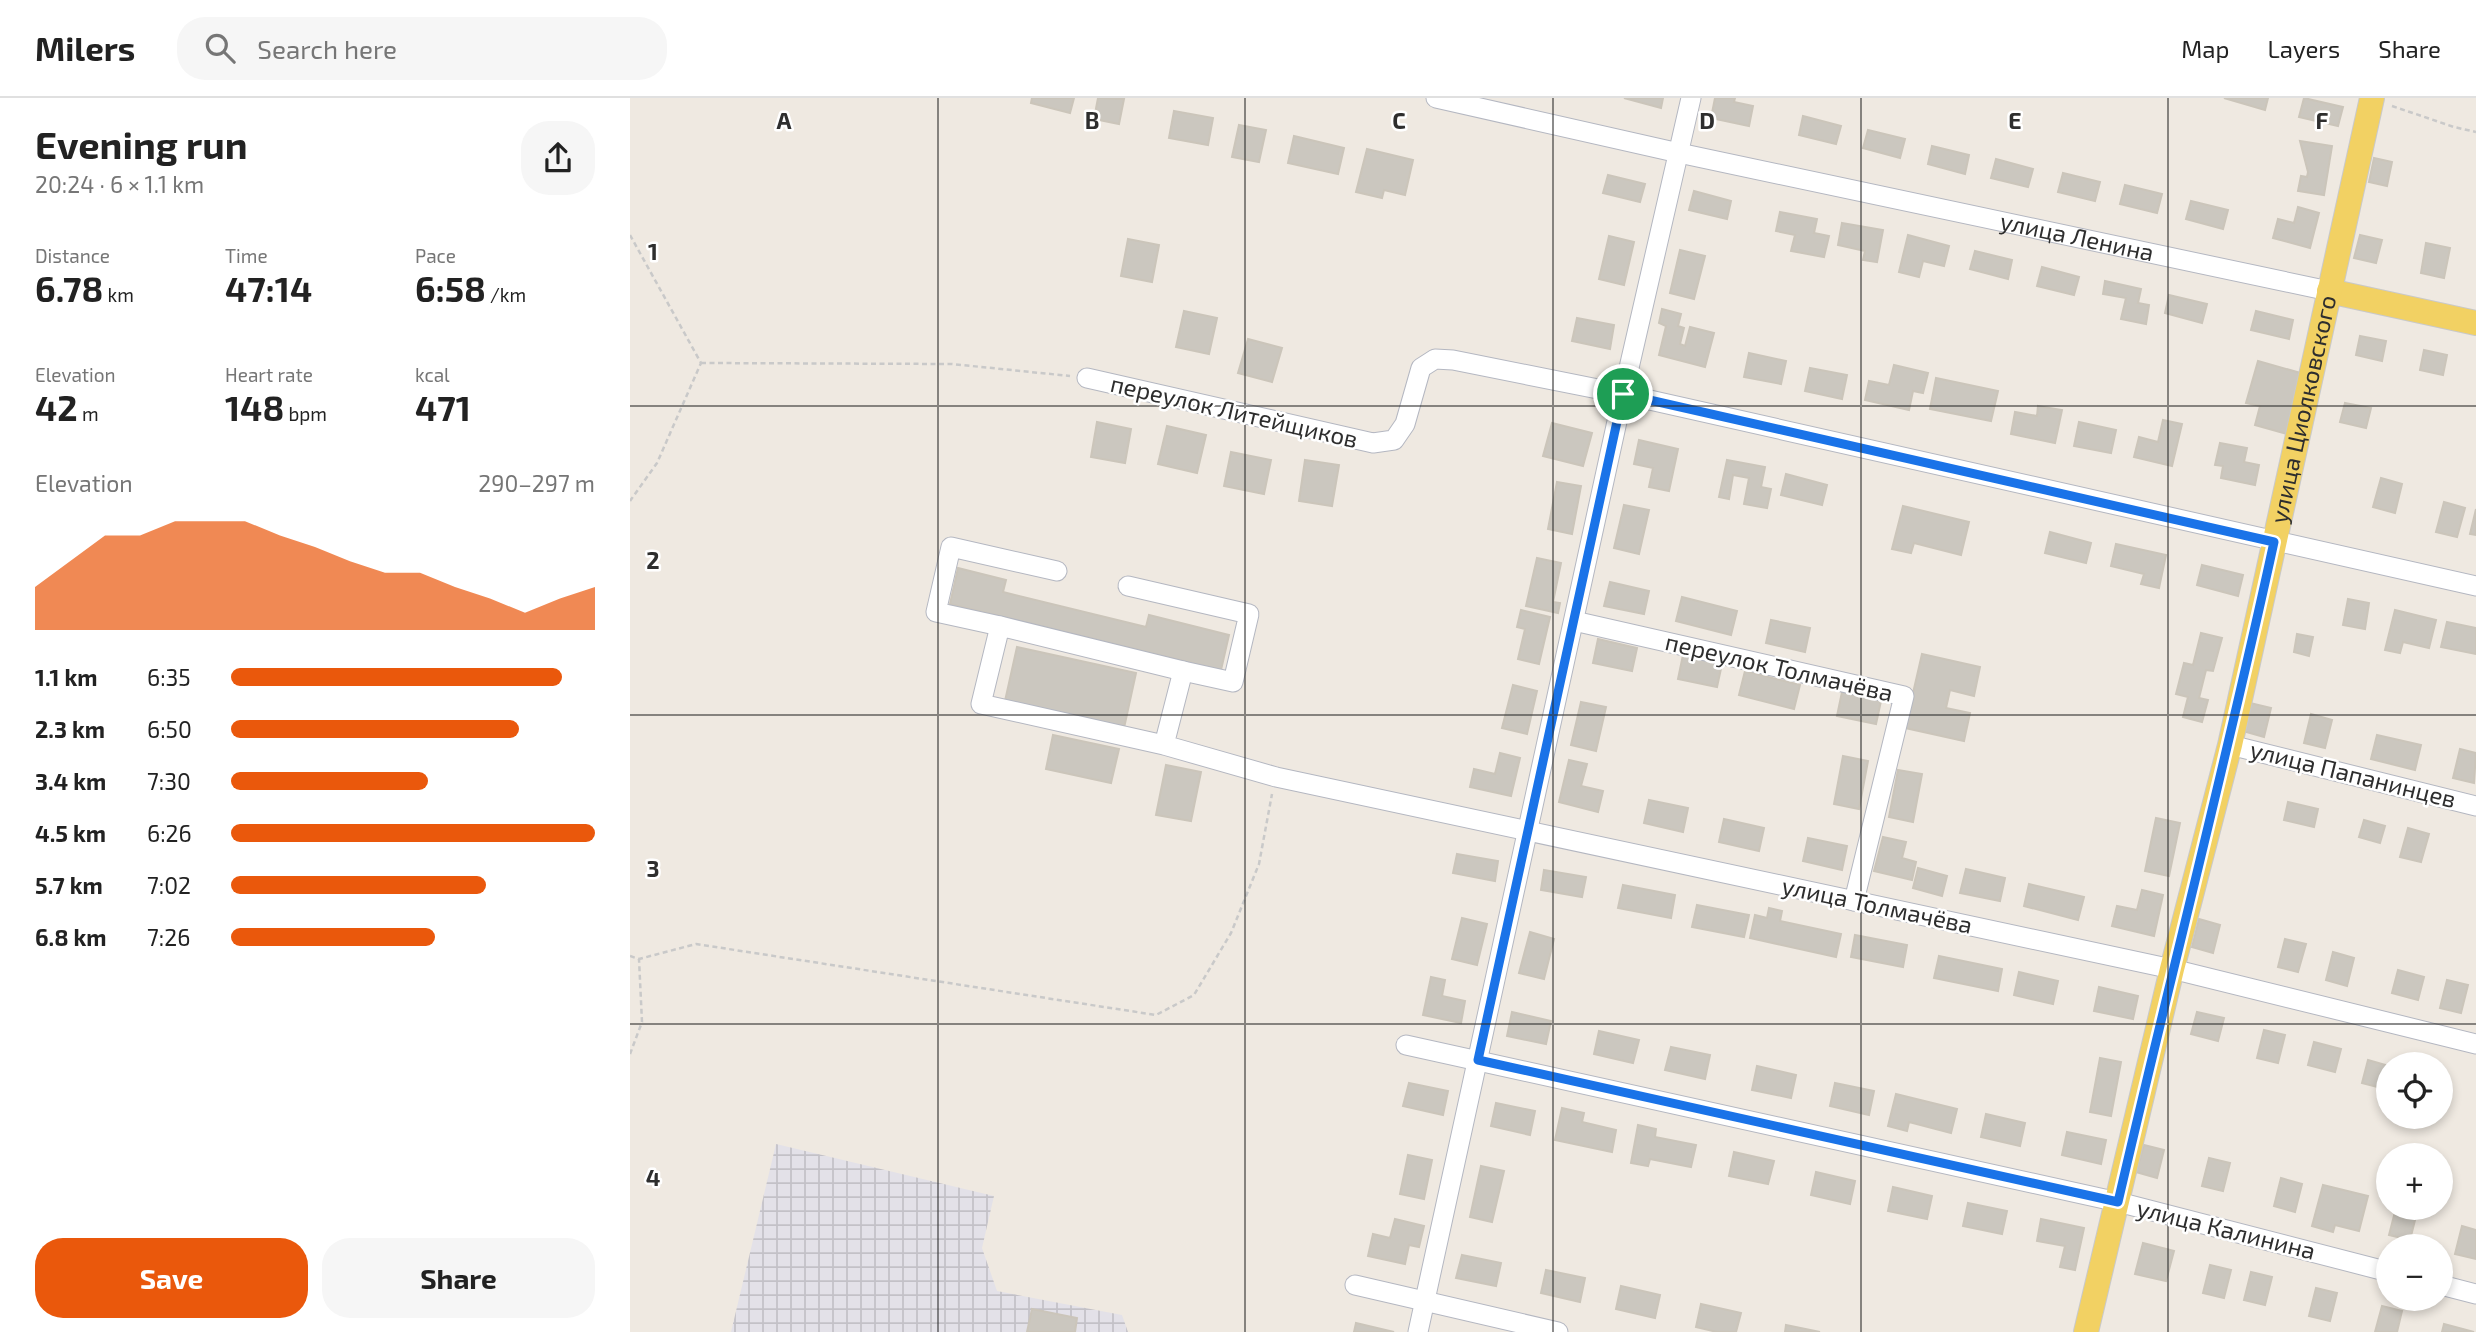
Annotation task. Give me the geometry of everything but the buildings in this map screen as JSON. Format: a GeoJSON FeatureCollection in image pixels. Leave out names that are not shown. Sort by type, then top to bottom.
{"type":"FeatureCollection","features":[{"type":"Feature","properties":{"kind":"main road","name":"улица Циолковского"},"geometry":{"type":"LineString","coordinates":[[2086,1332],[2172,969],[2230,745],[2329,291],[2376,100]]}},
{"type":"Feature","properties":{"kind":"main road","name":"улица Ленина"},"geometry":{"type":"LineString","coordinates":[[2329,291],[2476,323]]}},
{"type":"Feature","properties":{"kind":"street","name":"улица Ленина"},"geometry":{"type":"LineString","coordinates":[[1436,98],[1679,153],[2329,291]]}},
{"type":"Feature","properties":{"kind":"street"},"geometry":{"type":"LineString","coordinates":[[1418,1332],[1623,394],[1691,98]]}},
{"type":"Feature","properties":{"kind":"street","name":"переулок Литейщиков"},"geometry":{"type":"LineString","coordinates":[[1087,378],[1373,443],[1394,440],[1405,424],[1421,368],[1435,359],[1453,360],[1623,394]]}},
{"type":"Feature","properties":{"kind":"street"},"geometry":{"type":"LineString","coordinates":[[1623,394],[2476,586]]}},
{"type":"Feature","properties":{"kind":"street"},"geometry":{"type":"LineString","coordinates":[[1056,571],[951,547],[936,612],[1233,682],[1249,614],[1128,586]]}},
{"type":"Feature","properties":{"kind":"street","name":"переулок Толмачёва"},"geometry":{"type":"LineString","coordinates":[[1574,621],[1904,695],[1853,901]]}},
{"type":"Feature","properties":{"kind":"street","name":"улица Толмачёва"},"geometry":{"type":"LineString","coordinates":[[1000,626],[981,704],[1164,746],[1276,777],[2172,969],[2476,1044]]}},
{"type":"Feature","properties":{"kind":"street"},"geometry":{"type":"LineString","coordinates":[[1164,746],[1183,671]]}},
{"type":"Feature","properties":{"kind":"street","name":"улица Папанинцев"},"geometry":{"type":"LineString","coordinates":[[2230,745],[2476,806]]}},
{"type":"Feature","properties":{"kind":"street","name":"улица Калинина"},"geometry":{"type":"LineString","coordinates":[[1406,1045],[2118,1202],[2376,1269]]}},
{"type":"Feature","properties":{"kind":"street"},"geometry":{"type":"LineString","coordinates":[[1355,1285],[1558,1332]]}},
{"type":"Feature","properties":{"kind":"street"},"geometry":{"type":"LineString","coordinates":[[2453,1288],[2476,1294]]}},
{"type":"Feature","properties":{"kind":"path"},"geometry":{"type":"LineString","coordinates":[[2376,100],[2476,132]]}},
{"type":"Feature","properties":{"kind":"path"},"geometry":{"type":"LineString","coordinates":[[630,235],[701,363]]}},
{"type":"Feature","properties":{"kind":"path"},"geometry":{"type":"LineString","coordinates":[[701,363],[952,364],[1087,378]]}},
{"type":"Feature","properties":{"kind":"path"},"geometry":{"type":"LineString","coordinates":[[630,501],[657,463],[701,363]]}},
{"type":"Feature","properties":{"kind":"path"},"geometry":{"type":"LineString","coordinates":[[630,956],[639,959],[696,944],[1156,1015],[1194,995],[1231,933],[1259,864],[1276,777]]}},
{"type":"Feature","properties":{"kind":"path"},"geometry":{"type":"LineString","coordinates":[[630,1054],[642,1022],[639,959]]}},
{"type":"Feature","properties":{"kind":"shaded area"},"geometry":{"type":"Polygon","coordinates":[[[776,1144],[994,1196],[982,1248],[997,1291],[1122,1315],[1128,1332],[731,1332],[776,1144]]]}},
{"type":"Feature","properties":{"kind":"route"},"geometry":{"type":"LineString","coordinates":[[1623,394],[2274,542],[2230,745],[2172,969],[2118,1202],[1478,1060],[1623,394]]}}]}
